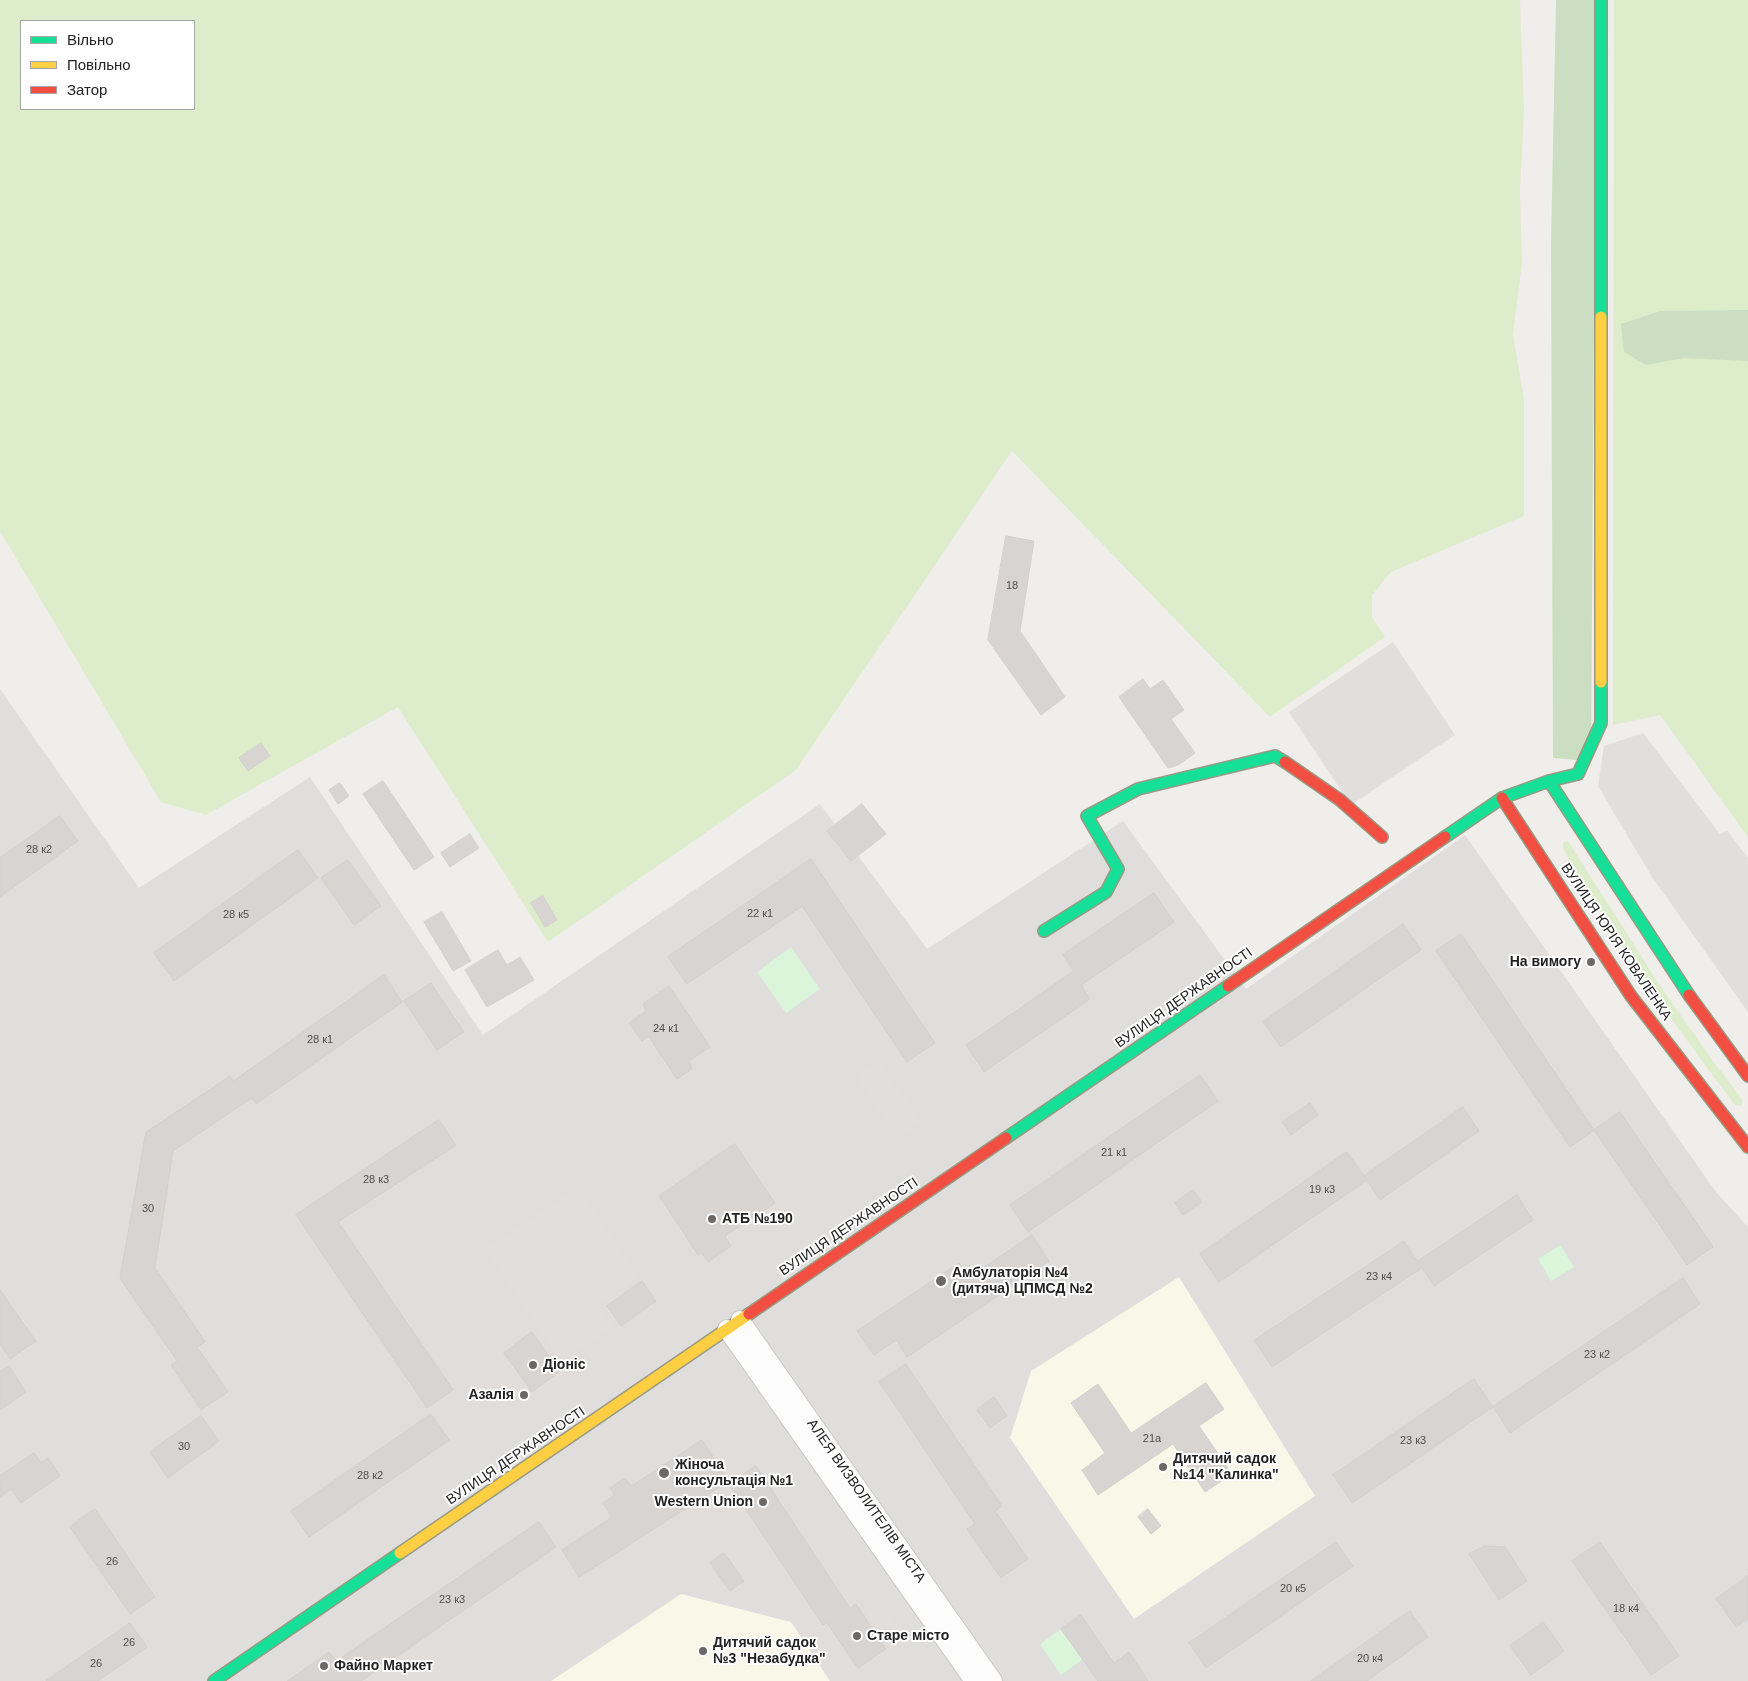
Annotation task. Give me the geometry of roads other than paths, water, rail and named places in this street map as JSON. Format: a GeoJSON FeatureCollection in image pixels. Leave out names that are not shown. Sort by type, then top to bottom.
{"type":"FeatureCollection","features":[{"type":"Feature","properties":{"kind":"street","name":"ВУЛИЦЯ ДЕРЖАВНОСТІ"},"geometry":{"type":"LineString","coordinates":[[214,1681],[1502,798],[1549,781],[1578,774],[1601,722],[1601,0]]}},
{"type":"Feature","properties":{"kind":"street"},"geometry":{"type":"LineString","coordinates":[[1044,932],[1106,892],[1118,868],[1086,816],[1138,789],[1275,756],[1340,800],[1382,837]]}},
{"type":"Feature","properties":{"kind":"street"},"geometry":{"type":"LineString","coordinates":[[1549,781],[1668,964],[1748,1076]]}},
{"type":"Feature","properties":{"kind":"street","name":"ВУЛИЦЯ ЮРІЯ КОВАЛЕНКА"},"geometry":{"type":"LineString","coordinates":[[1502,798],[1632,996],[1748,1147]]}},
{"type":"Feature","properties":{"kind":"street","name":"АЛЕЯ ВИЗВОЛИТЕЛІВ МІСТА"},"geometry":{"type":"LineString","coordinates":[[734,1325],[974,1681]]}},
{"type":"Feature","properties":{"kind":"street","name":"АЛЕЯ ВИЗВОЛИТЕЛІВ МІСТА"},"geometry":{"type":"LineString","coordinates":[[734,1325],[993,1681]]}},
{"type":"Feature","properties":{"kind":"place","name":"На вимогу"},"geometry":{"type":"Point","coordinates":[1591,962]}},
{"type":"Feature","properties":{"kind":"place","name":"АТБ №190"},"geometry":{"type":"Point","coordinates":[712,1219]}},
{"type":"Feature","properties":{"kind":"place","name":"Амбулаторія №4 (дитяча) ЦПМСД №2"},"geometry":{"type":"Point","coordinates":[941,1281]}},
{"type":"Feature","properties":{"kind":"place","name":"Діоніс"},"geometry":{"type":"Point","coordinates":[533,1365]}},
{"type":"Feature","properties":{"kind":"place","name":"Азалія"},"geometry":{"type":"Point","coordinates":[524,1395]}},
{"type":"Feature","properties":{"kind":"place","name":"Дитячий садок №14 \"Калинка\""},"geometry":{"type":"Point","coordinates":[1163,1467]}},
{"type":"Feature","properties":{"kind":"place","name":"Жіноча консультація №1"},"geometry":{"type":"Point","coordinates":[664,1473]}},
{"type":"Feature","properties":{"kind":"place","name":"Western Union"},"geometry":{"type":"Point","coordinates":[763,1502]}},
{"type":"Feature","properties":{"kind":"place","name":"Старе місто"},"geometry":{"type":"Point","coordinates":[857,1636]}},
{"type":"Feature","properties":{"kind":"place","name":"Дитячий садок №3 \"Незабудка\""},"geometry":{"type":"Point","coordinates":[703,1651]}},
{"type":"Feature","properties":{"kind":"place","name":"Файно Маркет"},"geometry":{"type":"Point","coordinates":[324,1666]}}]}
